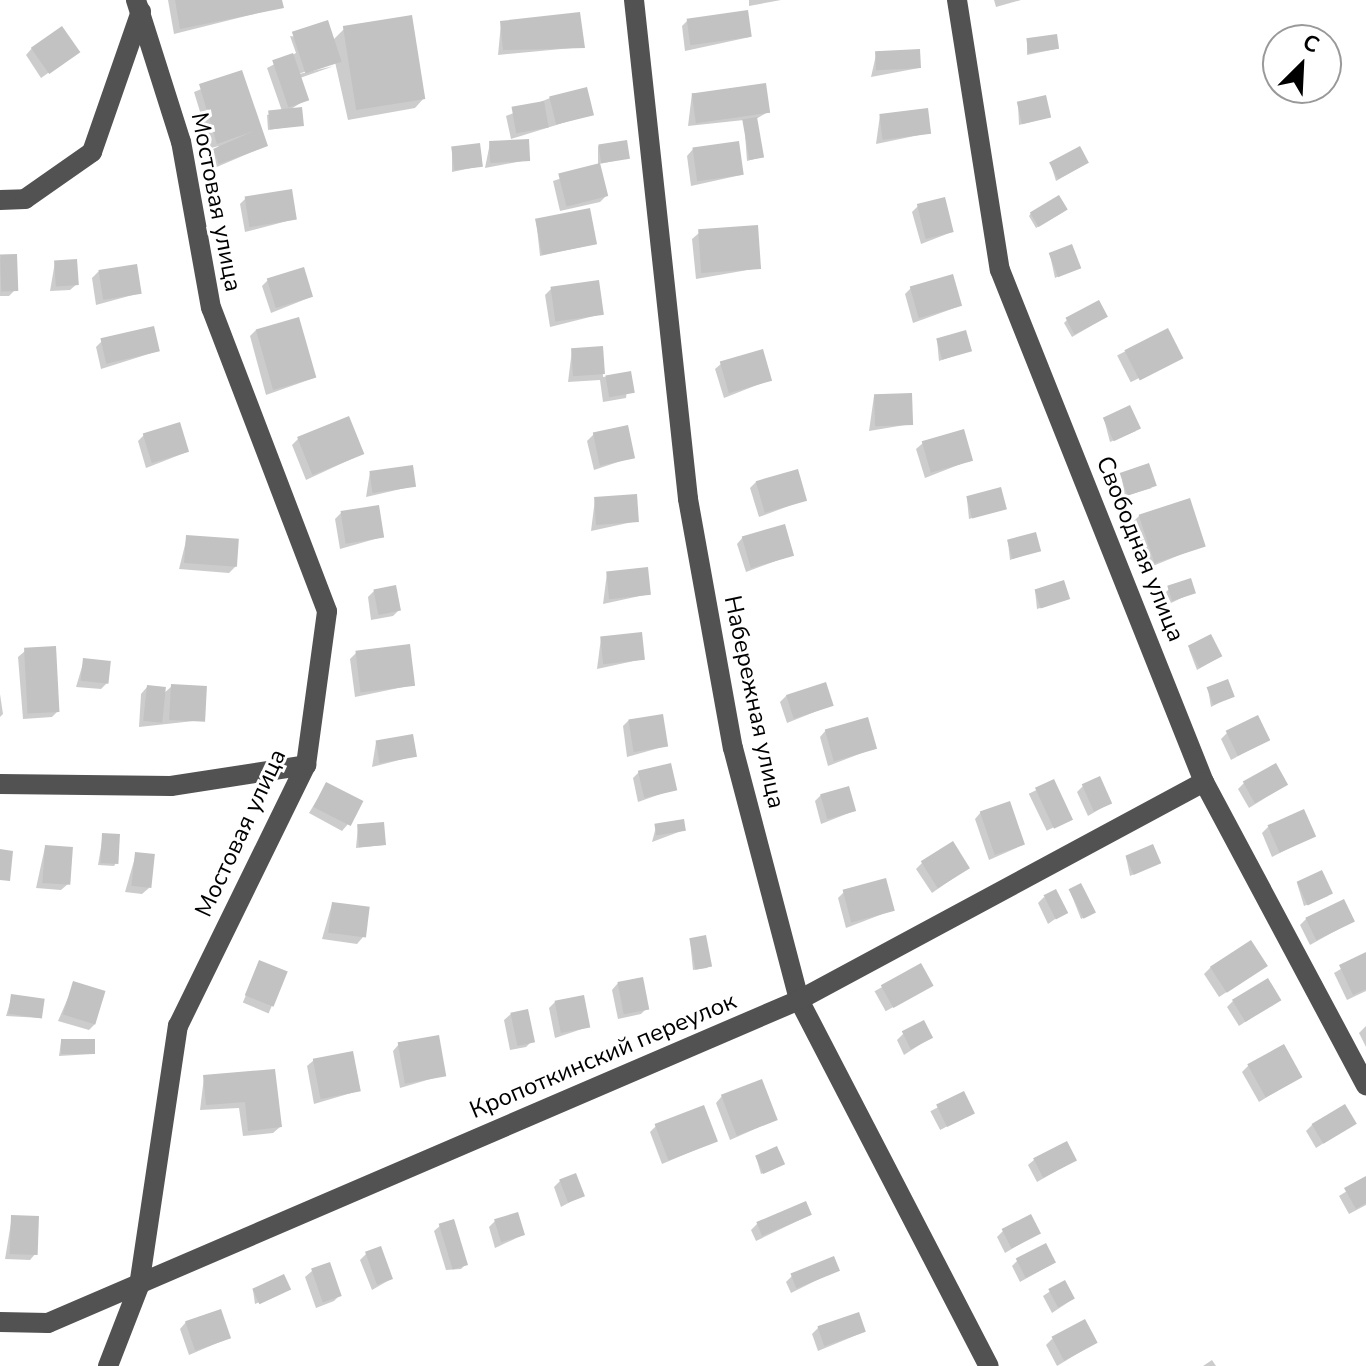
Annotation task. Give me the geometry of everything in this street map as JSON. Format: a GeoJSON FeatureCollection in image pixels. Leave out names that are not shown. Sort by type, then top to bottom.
{"type":"FeatureCollection","features":[{"type":"Feature","properties":{"kind":"street","name":"Набережная улица"},"geometry":{"type":"LineString","coordinates":[[634,0],[688,499],[733,748],[799,1000],[989,1366]]}},
{"type":"Feature","properties":{"kind":"street","name":"Свободная улица"},"geometry":{"type":"LineString","coordinates":[[957,0],[1000,270],[1204,782],[1366,1085]]}},
{"type":"Feature","properties":{"kind":"street"},"geometry":{"type":"LineString","coordinates":[[0,200],[25,199],[92,152],[138,6]]}},
{"type":"Feature","properties":{"kind":"street","name":"Мостовая улица"},"geometry":{"type":"LineString","coordinates":[[108,1366],[139,1286],[178,1026],[306,765],[327,611],[211,308],[181,142],[138,6]]}},
{"type":"Feature","properties":{"kind":"street"},"geometry":{"type":"LineString","coordinates":[[0,784],[171,786],[306,765]]}},
{"type":"Feature","properties":{"kind":"street","name":"Кропоткинский переулок"},"geometry":{"type":"LineString","coordinates":[[0,1322],[48,1323],[799,1000],[1204,782]]}},
{"type":"Feature","properties":{"kind":"building"},"geometry":{"type":"Polygon","coordinates":[[[175,0],[282,0],[284,8],[180,29],[175,0]]]}},
{"type":"Feature","properties":{"kind":"building"},"geometry":{"type":"Polygon","coordinates":[[[748,10],[752,37],[690,45],[687,19],[748,10]]]}},
{"type":"Feature","properties":{"kind":"building"},"geometry":{"type":"Polygon","coordinates":[[[580,12],[585,48],[503,50],[500,21],[580,12]]]}},
{"type":"Feature","properties":{"kind":"building"},"geometry":{"type":"Polygon","coordinates":[[[412,15],[425,99],[356,110],[343,26],[412,15]]]}},
{"type":"Feature","properties":{"kind":"building"},"geometry":{"type":"Polygon","coordinates":[[[328,20],[342,62],[305,74],[292,32],[328,20]]]}},
{"type":"Feature","properties":{"kind":"building"},"geometry":{"type":"Polygon","coordinates":[[[62,26],[80,52],[49,74],[31,48],[62,26]]]}},
{"type":"Feature","properties":{"kind":"building"},"geometry":{"type":"Polygon","coordinates":[[[1057,34],[1059,49],[1028,53],[1026,38],[1057,34]]]}},
{"type":"Feature","properties":{"kind":"building"},"geometry":{"type":"Polygon","coordinates":[[[920,49],[921,68],[876,70],[875,51],[920,49]]]}},
{"type":"Feature","properties":{"kind":"building"},"geometry":{"type":"Polygon","coordinates":[[[293,53],[309,100],[288,107],[272,60],[293,53]]]}},
{"type":"Feature","properties":{"kind":"building"},"geometry":{"type":"Polygon","coordinates":[[[242,70],[268,146],[219,164],[213,149],[254,131],[217,144],[199,84],[242,70]]]}},
{"type":"Feature","properties":{"kind":"building"},"geometry":{"type":"Polygon","coordinates":[[[766,83],[770,113],[696,123],[692,93],[766,83]]]}},
{"type":"Feature","properties":{"kind":"building"},"geometry":{"type":"Polygon","coordinates":[[[587,87],[594,115],[556,125],[549,96],[587,87]]]}},
{"type":"Feature","properties":{"kind":"building"},"geometry":{"type":"Polygon","coordinates":[[[1046,95],[1051,117],[1022,124],[1017,102],[1046,95]]]}},
{"type":"Feature","properties":{"kind":"building"},"geometry":{"type":"Polygon","coordinates":[[[544,101],[549,128],[516,133],[512,107],[544,101]]]}},
{"type":"Feature","properties":{"kind":"building"},"geometry":{"type":"Polygon","coordinates":[[[302,107],[304,126],[270,129],[268,111],[302,107]]]}},
{"type":"Feature","properties":{"kind":"building"},"geometry":{"type":"Polygon","coordinates":[[[928,108],[931,134],[883,140],[879,114],[928,108]]]}},
{"type":"Feature","properties":{"kind":"building"},"geometry":{"type":"Polygon","coordinates":[[[757,117],[764,157],[749,160],[742,120],[757,117]]]}},
{"type":"Feature","properties":{"kind":"building"},"geometry":{"type":"Polygon","coordinates":[[[529,139],[530,161],[490,163],[489,141],[529,139]]]}},
{"type":"Feature","properties":{"kind":"building"},"geometry":{"type":"Polygon","coordinates":[[[627,140],[630,159],[601,163],[598,145],[627,140]]]}},
{"type":"Feature","properties":{"kind":"building"},"geometry":{"type":"Polygon","coordinates":[[[739,141],[744,175],[697,181],[692,148],[739,141]]]}},
{"type":"Feature","properties":{"kind":"building"},"geometry":{"type":"Polygon","coordinates":[[[480,143],[483,167],[454,170],[451,147],[480,143]]]}},
{"type":"Feature","properties":{"kind":"building"},"geometry":{"type":"Polygon","coordinates":[[[1080,146],[1089,163],[1058,179],[1049,162],[1080,146]]]}},
{"type":"Feature","properties":{"kind":"building"},"geometry":{"type":"Polygon","coordinates":[[[600,163],[608,196],[567,206],[558,173],[600,163]]]}},
{"type":"Feature","properties":{"kind":"building"},"geometry":{"type":"Polygon","coordinates":[[[292,189],[297,220],[249,227],[245,197],[292,189]]]}},
{"type":"Feature","properties":{"kind":"building"},"geometry":{"type":"Polygon","coordinates":[[[1059,195],[1068,210],[1039,227],[1030,213],[1059,195]]]}},
{"type":"Feature","properties":{"kind":"building"},"geometry":{"type":"Polygon","coordinates":[[[945,197],[954,232],[926,239],[917,204],[945,197]]]}},
{"type":"Feature","properties":{"kind":"building"},"geometry":{"type":"Polygon","coordinates":[[[590,208],[597,244],[542,255],[535,219],[590,208]]]}},
{"type":"Feature","properties":{"kind":"building"},"geometry":{"type":"Polygon","coordinates":[[[758,225],[761,269],[701,273],[698,229],[758,225]]]}},
{"type":"Feature","properties":{"kind":"building"},"geometry":{"type":"Polygon","coordinates":[[[1072,244],[1081,268],[1058,277],[1049,253],[1072,244]]]}},
{"type":"Feature","properties":{"kind":"building"},"geometry":{"type":"Polygon","coordinates":[[[17,254],[18,291],[1,292],[0,255],[17,254]]]}},
{"type":"Feature","properties":{"kind":"building"},"geometry":{"type":"Polygon","coordinates":[[[77,259],[79,285],[56,287],[54,261],[77,259]]]}},
{"type":"Feature","properties":{"kind":"building"},"geometry":{"type":"Polygon","coordinates":[[[137,264],[142,294],[103,300],[98,270],[137,264]]]}},
{"type":"Feature","properties":{"kind":"building"},"geometry":{"type":"Polygon","coordinates":[[[304,267],[313,297],[276,308],[267,278],[304,267]]]}},
{"type":"Feature","properties":{"kind":"building"},"geometry":{"type":"Polygon","coordinates":[[[953,274],[962,306],[919,318],[910,286],[953,274]]]}},
{"type":"Feature","properties":{"kind":"building"},"geometry":{"type":"Polygon","coordinates":[[[599,280],[604,315],[555,321],[550,287],[599,280]]]}},
{"type":"Feature","properties":{"kind":"building"},"geometry":{"type":"Polygon","coordinates":[[[1099,300],[1108,317],[1074,335],[1065,318],[1099,300]]]}},
{"type":"Feature","properties":{"kind":"building"},"geometry":{"type":"Polygon","coordinates":[[[299,317],[316,378],[273,390],[256,329],[299,317]]]}},
{"type":"Feature","properties":{"kind":"building"},"geometry":{"type":"Polygon","coordinates":[[[154,326],[160,351],[106,364],[100,338],[154,326]]]}},
{"type":"Feature","properties":{"kind":"building"},"geometry":{"type":"Polygon","coordinates":[[[1168,328],[1183,358],[1140,381],[1124,350],[1168,328]]]}},
{"type":"Feature","properties":{"kind":"building"},"geometry":{"type":"Polygon","coordinates":[[[966,330],[972,351],[942,360],[936,339],[966,330]]]}},
{"type":"Feature","properties":{"kind":"building"},"geometry":{"type":"Polygon","coordinates":[[[603,346],[605,374],[573,376],[571,348],[603,346]]]}},
{"type":"Feature","properties":{"kind":"building"},"geometry":{"type":"Polygon","coordinates":[[[763,349],[772,381],[729,393],[720,361],[763,349]]]}},
{"type":"Feature","properties":{"kind":"building"},"geometry":{"type":"Polygon","coordinates":[[[631,371],[635,393],[609,397],[605,376],[631,371]]]}},
{"type":"Feature","properties":{"kind":"building"},"geometry":{"type":"Polygon","coordinates":[[[912,393],[913,425],[875,426],[874,394],[912,393]]]}},
{"type":"Feature","properties":{"kind":"building"},"geometry":{"type":"Polygon","coordinates":[[[1130,405],[1141,429],[1114,441],[1103,418],[1130,405]]]}},
{"type":"Feature","properties":{"kind":"building"},"geometry":{"type":"Polygon","coordinates":[[[349,416],[364,454],[312,475],[297,437],[349,416]]]}},
{"type":"Feature","properties":{"kind":"building"},"geometry":{"type":"Polygon","coordinates":[[[180,422],[189,452],[152,463],[143,433],[180,422]]]}},
{"type":"Feature","properties":{"kind":"building"},"geometry":{"type":"Polygon","coordinates":[[[628,425],[635,458],[600,466],[593,432],[628,425]]]}},
{"type":"Feature","properties":{"kind":"building"},"geometry":{"type":"Polygon","coordinates":[[[964,429],[973,461],[931,473],[922,441],[964,429]]]}},
{"type":"Feature","properties":{"kind":"building"},"geometry":{"type":"Polygon","coordinates":[[[1149,463],[1157,486],[1128,496],[1120,473],[1149,463]]]}},
{"type":"Feature","properties":{"kind":"building"},"geometry":{"type":"Polygon","coordinates":[[[413,465],[416,487],[372,493],[369,471],[413,465]]]}},
{"type":"Feature","properties":{"kind":"building"},"geometry":{"type":"Polygon","coordinates":[[[798,469],[807,501],[765,513],[756,481],[798,469]]]}},
{"type":"Feature","properties":{"kind":"building"},"geometry":{"type":"Polygon","coordinates":[[[1001,487],[1007,509],[972,519],[966,496],[1001,487]]]}},
{"type":"Feature","properties":{"kind":"building"},"geometry":{"type":"Polygon","coordinates":[[[637,494],[639,522],[596,525],[594,497],[637,494]]]}},
{"type":"Feature","properties":{"kind":"building"},"geometry":{"type":"Polygon","coordinates":[[[1190,498],[1206,547],[1154,563],[1139,515],[1190,498]]]}},
{"type":"Feature","properties":{"kind":"building"},"geometry":{"type":"Polygon","coordinates":[[[379,505],[384,538],[346,544],[340,511],[379,505]]]}},
{"type":"Feature","properties":{"kind":"building"},"geometry":{"type":"Polygon","coordinates":[[[785,524],[794,556],[751,568],[742,536],[785,524]]]}},
{"type":"Feature","properties":{"kind":"building"},"geometry":{"type":"Polygon","coordinates":[[[1036,532],[1041,551],[1012,559],[1007,540],[1036,532]]]}},
{"type":"Feature","properties":{"kind":"building"},"geometry":{"type":"Polygon","coordinates":[[[186,535],[239,539],[237,567],[184,563],[186,535]]]}},
{"type":"Feature","properties":{"kind":"building"},"geometry":{"type":"Polygon","coordinates":[[[648,567],[651,595],[609,599],[606,571],[648,567]]]}},
{"type":"Feature","properties":{"kind":"building"},"geometry":{"type":"Polygon","coordinates":[[[1191,578],[1196,593],[1172,601],[1167,586],[1191,578]]]}},
{"type":"Feature","properties":{"kind":"building"},"geometry":{"type":"Polygon","coordinates":[[[1064,580],[1070,599],[1041,609],[1035,590],[1064,580]]]}},
{"type":"Feature","properties":{"kind":"building"},"geometry":{"type":"Polygon","coordinates":[[[396,585],[401,611],[378,615],[373,589],[396,585]]]}},
{"type":"Feature","properties":{"kind":"building"},"geometry":{"type":"Polygon","coordinates":[[[642,632],[645,660],[603,664],[600,636],[642,632]]]}},
{"type":"Feature","properties":{"kind":"building"},"geometry":{"type":"Polygon","coordinates":[[[1211,634],[1222,656],[1199,668],[1188,646],[1211,634]]]}},
{"type":"Feature","properties":{"kind":"building"},"geometry":{"type":"Polygon","coordinates":[[[410,644],[415,686],[361,692],[355,651],[410,644]]]}},
{"type":"Feature","properties":{"kind":"building"},"geometry":{"type":"Polygon","coordinates":[[[56,646],[59,712],[27,714],[24,648],[56,646]]]}},
{"type":"Feature","properties":{"kind":"building"},"geometry":{"type":"Polygon","coordinates":[[[83,658],[111,661],[108,684],[81,681],[83,658]]]}},
{"type":"Feature","properties":{"kind":"building"},"geometry":{"type":"Polygon","coordinates":[[[1228,679],[1235,697],[1213,705],[1207,687],[1228,679]]]}},
{"type":"Feature","properties":{"kind":"building"},"geometry":{"type":"Polygon","coordinates":[[[826,682],[834,706],[794,719],[786,695],[826,682]]]}},
{"type":"Feature","properties":{"kind":"building"},"geometry":{"type":"Polygon","coordinates":[[[171,684],[207,686],[205,722],[169,720],[171,684]]]}},
{"type":"Feature","properties":{"kind":"building"},"geometry":{"type":"Polygon","coordinates":[[[147,685],[166,687],[162,723],[143,721],[147,685]]]}},
{"type":"Feature","properties":{"kind":"building"},"geometry":{"type":"Polygon","coordinates":[[[663,714],[668,747],[634,752],[628,719],[663,714]]]}},
{"type":"Feature","properties":{"kind":"building"},"geometry":{"type":"Polygon","coordinates":[[[1258,715],[1270,740],[1238,756],[1226,731],[1258,715]]]}},
{"type":"Feature","properties":{"kind":"building"},"geometry":{"type":"Polygon","coordinates":[[[868,717],[877,749],[834,761],[825,729],[868,717]]]}},
{"type":"Feature","properties":{"kind":"building"},"geometry":{"type":"Polygon","coordinates":[[[413,734],[417,757],[380,763],[376,741],[413,734]]]}},
{"type":"Feature","properties":{"kind":"building"},"geometry":{"type":"Polygon","coordinates":[[[671,763],[677,790],[644,798],[638,771],[671,763]]]}},
{"type":"Feature","properties":{"kind":"building"},"geometry":{"type":"Polygon","coordinates":[[[1276,763],[1288,785],[1255,803],[1243,781],[1276,763]]]}},
{"type":"Feature","properties":{"kind":"building"},"geometry":{"type":"Polygon","coordinates":[[[1100,776],[1112,803],[1094,812],[1082,784],[1100,776]]]}},
{"type":"Feature","properties":{"kind":"building"},"geometry":{"type":"Polygon","coordinates":[[[1054,779],[1073,820],[1054,829],[1035,788],[1054,779]]]}},
{"type":"Feature","properties":{"kind":"building"},"geometry":{"type":"Polygon","coordinates":[[[326,782],[363,801],[351,826],[313,807],[326,782]]]}},
{"type":"Feature","properties":{"kind":"building"},"geometry":{"type":"Polygon","coordinates":[[[849,786],[856,811],[827,819],[820,794],[849,786]]]}},
{"type":"Feature","properties":{"kind":"building"},"geometry":{"type":"Polygon","coordinates":[[[1010,801],[1025,844],[995,855],[980,811],[1010,801]]]}},
{"type":"Feature","properties":{"kind":"building"},"geometry":{"type":"Polygon","coordinates":[[[1304,809],[1316,836],[1280,853],[1267,825],[1304,809]]]}},
{"type":"Feature","properties":{"kind":"building"},"geometry":{"type":"Polygon","coordinates":[[[684,819],[686,831],[656,836],[654,824],[684,819]]]}},
{"type":"Feature","properties":{"kind":"building"},"geometry":{"type":"Polygon","coordinates":[[[384,822],[386,845],[359,847],[357,824],[384,822]]]}},
{"type":"Feature","properties":{"kind":"building"},"geometry":{"type":"Polygon","coordinates":[[[102,833],[120,834],[118,864],[100,863],[102,833]]]}},
{"type":"Feature","properties":{"kind":"building"},"geometry":{"type":"Polygon","coordinates":[[[953,841],[970,868],[938,888],[921,861],[953,841]]]}},
{"type":"Feature","properties":{"kind":"building"},"geometry":{"type":"Polygon","coordinates":[[[1153,844],[1161,863],[1134,875],[1125,856],[1153,844]]]}},
{"type":"Feature","properties":{"kind":"building"},"geometry":{"type":"Polygon","coordinates":[[[45,845],[73,847],[70,885],[42,883],[45,845]]]}},
{"type":"Feature","properties":{"kind":"building"},"geometry":{"type":"Polygon","coordinates":[[[0,849],[13,851],[10,881],[0,880],[0,849]]]}},
{"type":"Feature","properties":{"kind":"building"},"geometry":{"type":"Polygon","coordinates":[[[135,852],[155,854],[151,888],[131,886],[135,852]]]}},
{"type":"Feature","properties":{"kind":"building"},"geometry":{"type":"Polygon","coordinates":[[[1322,870],[1333,894],[1308,905],[1297,882],[1322,870]]]}},
{"type":"Feature","properties":{"kind":"building"},"geometry":{"type":"Polygon","coordinates":[[[886,878],[895,911],[851,922],[843,890],[886,878]]]}},
{"type":"Feature","properties":{"kind":"building"},"geometry":{"type":"Polygon","coordinates":[[[1081,883],[1096,912],[1084,919],[1069,889],[1081,883]]]}},
{"type":"Feature","properties":{"kind":"building"},"geometry":{"type":"Polygon","coordinates":[[[1056,889],[1068,913],[1056,919],[1044,895],[1056,889]]]}},
{"type":"Feature","properties":{"kind":"building"},"geometry":{"type":"Polygon","coordinates":[[[1344,899],[1355,921],[1316,940],[1305,918],[1344,899]]]}},
{"type":"Feature","properties":{"kind":"building"},"geometry":{"type":"Polygon","coordinates":[[[332,902],[370,907],[366,937],[328,933],[332,902]]]}},
{"type":"Feature","properties":{"kind":"building"},"geometry":{"type":"Polygon","coordinates":[[[706,935],[712,966],[695,970],[689,938],[706,935]]]}},
{"type":"Feature","properties":{"kind":"building"},"geometry":{"type":"Polygon","coordinates":[[[1251,940],[1268,966],[1227,993],[1210,967],[1251,940]]]}},
{"type":"Feature","properties":{"kind":"building"},"geometry":{"type":"Polygon","coordinates":[[[1366,952],[1366,989],[1353,995],[1339,965],[1366,952]]]}},
{"type":"Feature","properties":{"kind":"building"},"geometry":{"type":"Polygon","coordinates":[[[259,960],[288,972],[274,1007],[245,995],[259,960]]]}},
{"type":"Feature","properties":{"kind":"building"},"geometry":{"type":"Polygon","coordinates":[[[921,963],[934,986],[893,1008],[881,985],[921,963]]]}},
{"type":"Feature","properties":{"kind":"building"},"geometry":{"type":"Polygon","coordinates":[[[643,977],[649,1009],[624,1014],[617,982],[643,977]]]}},
{"type":"Feature","properties":{"kind":"building"},"geometry":{"type":"Polygon","coordinates":[[[1268,978],[1281,1000],[1245,1022],[1232,1000],[1268,978]]]}},
{"type":"Feature","properties":{"kind":"building"},"geometry":{"type":"Polygon","coordinates":[[[73,981],[106,991],[95,1024],[63,1014],[73,981]]]}},
{"type":"Feature","properties":{"kind":"building"},"geometry":{"type":"Polygon","coordinates":[[[11,994],[45,999],[42,1019],[8,1014],[11,994]]]}},
{"type":"Feature","properties":{"kind":"building"},"geometry":{"type":"Polygon","coordinates":[[[584,995],[590,1027],[561,1033],[555,1001],[584,995]]]}},
{"type":"Feature","properties":{"kind":"building"},"geometry":{"type":"Polygon","coordinates":[[[528,1009],[535,1042],[517,1046],[510,1013],[528,1009]]]}},
{"type":"Feature","properties":{"kind":"building"},"geometry":{"type":"Polygon","coordinates":[[[924,1020],[933,1038],[911,1049],[902,1031],[924,1020]]]}},
{"type":"Feature","properties":{"kind":"building"},"geometry":{"type":"Polygon","coordinates":[[[439,1035],[446,1076],[405,1084],[398,1042],[439,1035]]]}},
{"type":"Feature","properties":{"kind":"building"},"geometry":{"type":"Polygon","coordinates":[[[61,1039],[95,1039],[95,1054],[61,1054],[61,1039]]]}},
{"type":"Feature","properties":{"kind":"building"},"geometry":{"type":"Polygon","coordinates":[[[1284,1044],[1302,1077],[1266,1098],[1247,1064],[1284,1044]]]}},
{"type":"Feature","properties":{"kind":"building"},"geometry":{"type":"Polygon","coordinates":[[[353,1051],[361,1091],[321,1099],[313,1059],[353,1051]]]}},
{"type":"Feature","properties":{"kind":"building"},"geometry":{"type":"Polygon","coordinates":[[[275,1069],[282,1127],[248,1131],[245,1102],[206,1105],[203,1075],[275,1069]]]}},
{"type":"Feature","properties":{"kind":"building"},"geometry":{"type":"Polygon","coordinates":[[[762,1079],[778,1120],[737,1136],[721,1095],[762,1079]]]}},
{"type":"Feature","properties":{"kind":"building"},"geometry":{"type":"Polygon","coordinates":[[[964,1091],[975,1113],[947,1127],[936,1105],[964,1091]]]}},
{"type":"Feature","properties":{"kind":"building"},"geometry":{"type":"Polygon","coordinates":[[[1345,1104],[1357,1124],[1323,1144],[1312,1124],[1345,1104]]]}},
{"type":"Feature","properties":{"kind":"building"},"geometry":{"type":"Polygon","coordinates":[[[704,1105],[718,1141],[668,1160],[655,1124],[704,1105]]]}},
{"type":"Feature","properties":{"kind":"building"},"geometry":{"type":"Polygon","coordinates":[[[1067,1141],[1077,1161],[1043,1178],[1033,1158],[1067,1141]]]}},
{"type":"Feature","properties":{"kind":"building"},"geometry":{"type":"Polygon","coordinates":[[[777,1146],[785,1164],[763,1174],[755,1156],[777,1146]]]}},
{"type":"Feature","properties":{"kind":"building"},"geometry":{"type":"Polygon","coordinates":[[[576,1173],[585,1196],[568,1203],[559,1179],[576,1173]]]}},
{"type":"Feature","properties":{"kind":"building"},"geometry":{"type":"Polygon","coordinates":[[[1366,1176],[1366,1203],[1356,1209],[1344,1188],[1366,1176]]]}},
{"type":"Feature","properties":{"kind":"building"},"geometry":{"type":"Polygon","coordinates":[[[806,1201],[812,1215],[762,1236],[756,1222],[806,1201]]]}},
{"type":"Feature","properties":{"kind":"building"},"geometry":{"type":"Polygon","coordinates":[[[518,1212],[525,1235],[501,1242],[494,1219],[518,1212]]]}},
{"type":"Feature","properties":{"kind":"building"},"geometry":{"type":"Polygon","coordinates":[[[1031,1214],[1041,1234],[1012,1249],[1002,1229],[1031,1214]]]}},
{"type":"Feature","properties":{"kind":"building"},"geometry":{"type":"Polygon","coordinates":[[[11,1215],[39,1216],[38,1255],[10,1254],[11,1215]]]}},
{"type":"Feature","properties":{"kind":"building"},"geometry":{"type":"Polygon","coordinates":[[[454,1219],[468,1265],[453,1270],[439,1224],[454,1219]]]}},
{"type":"Feature","properties":{"kind":"building"},"geometry":{"type":"Polygon","coordinates":[[[1046,1243],[1056,1263],[1026,1278],[1016,1258],[1046,1243]]]}},
{"type":"Feature","properties":{"kind":"building"},"geometry":{"type":"Polygon","coordinates":[[[381,1246],[393,1279],[377,1285],[365,1252],[381,1246]]]}},
{"type":"Feature","properties":{"kind":"building"},"geometry":{"type":"Polygon","coordinates":[[[834,1256],[840,1271],[796,1288],[790,1274],[834,1256]]]}},
{"type":"Feature","properties":{"kind":"building"},"geometry":{"type":"Polygon","coordinates":[[[330,1262],[342,1296],[323,1303],[311,1269],[330,1262]]]}},
{"type":"Feature","properties":{"kind":"building"},"geometry":{"type":"Polygon","coordinates":[[[284,1274],[291,1289],[259,1304],[252,1289],[284,1274]]]}},
{"type":"Feature","properties":{"kind":"building"},"geometry":{"type":"Polygon","coordinates":[[[1065,1280],[1075,1299],[1058,1307],[1048,1289],[1065,1280]]]}},
{"type":"Feature","properties":{"kind":"building"},"geometry":{"type":"Polygon","coordinates":[[[221,1309],[231,1338],[195,1351],[185,1321],[221,1309]]]}},
{"type":"Feature","properties":{"kind":"building"},"geometry":{"type":"Polygon","coordinates":[[[859,1312],[866,1332],[824,1346],[817,1326],[859,1312]]]}},
{"type":"Feature","properties":{"kind":"building"},"geometry":{"type":"Polygon","coordinates":[[[1085,1319],[1098,1343],[1064,1361],[1051,1337],[1085,1319]]]}}]}
